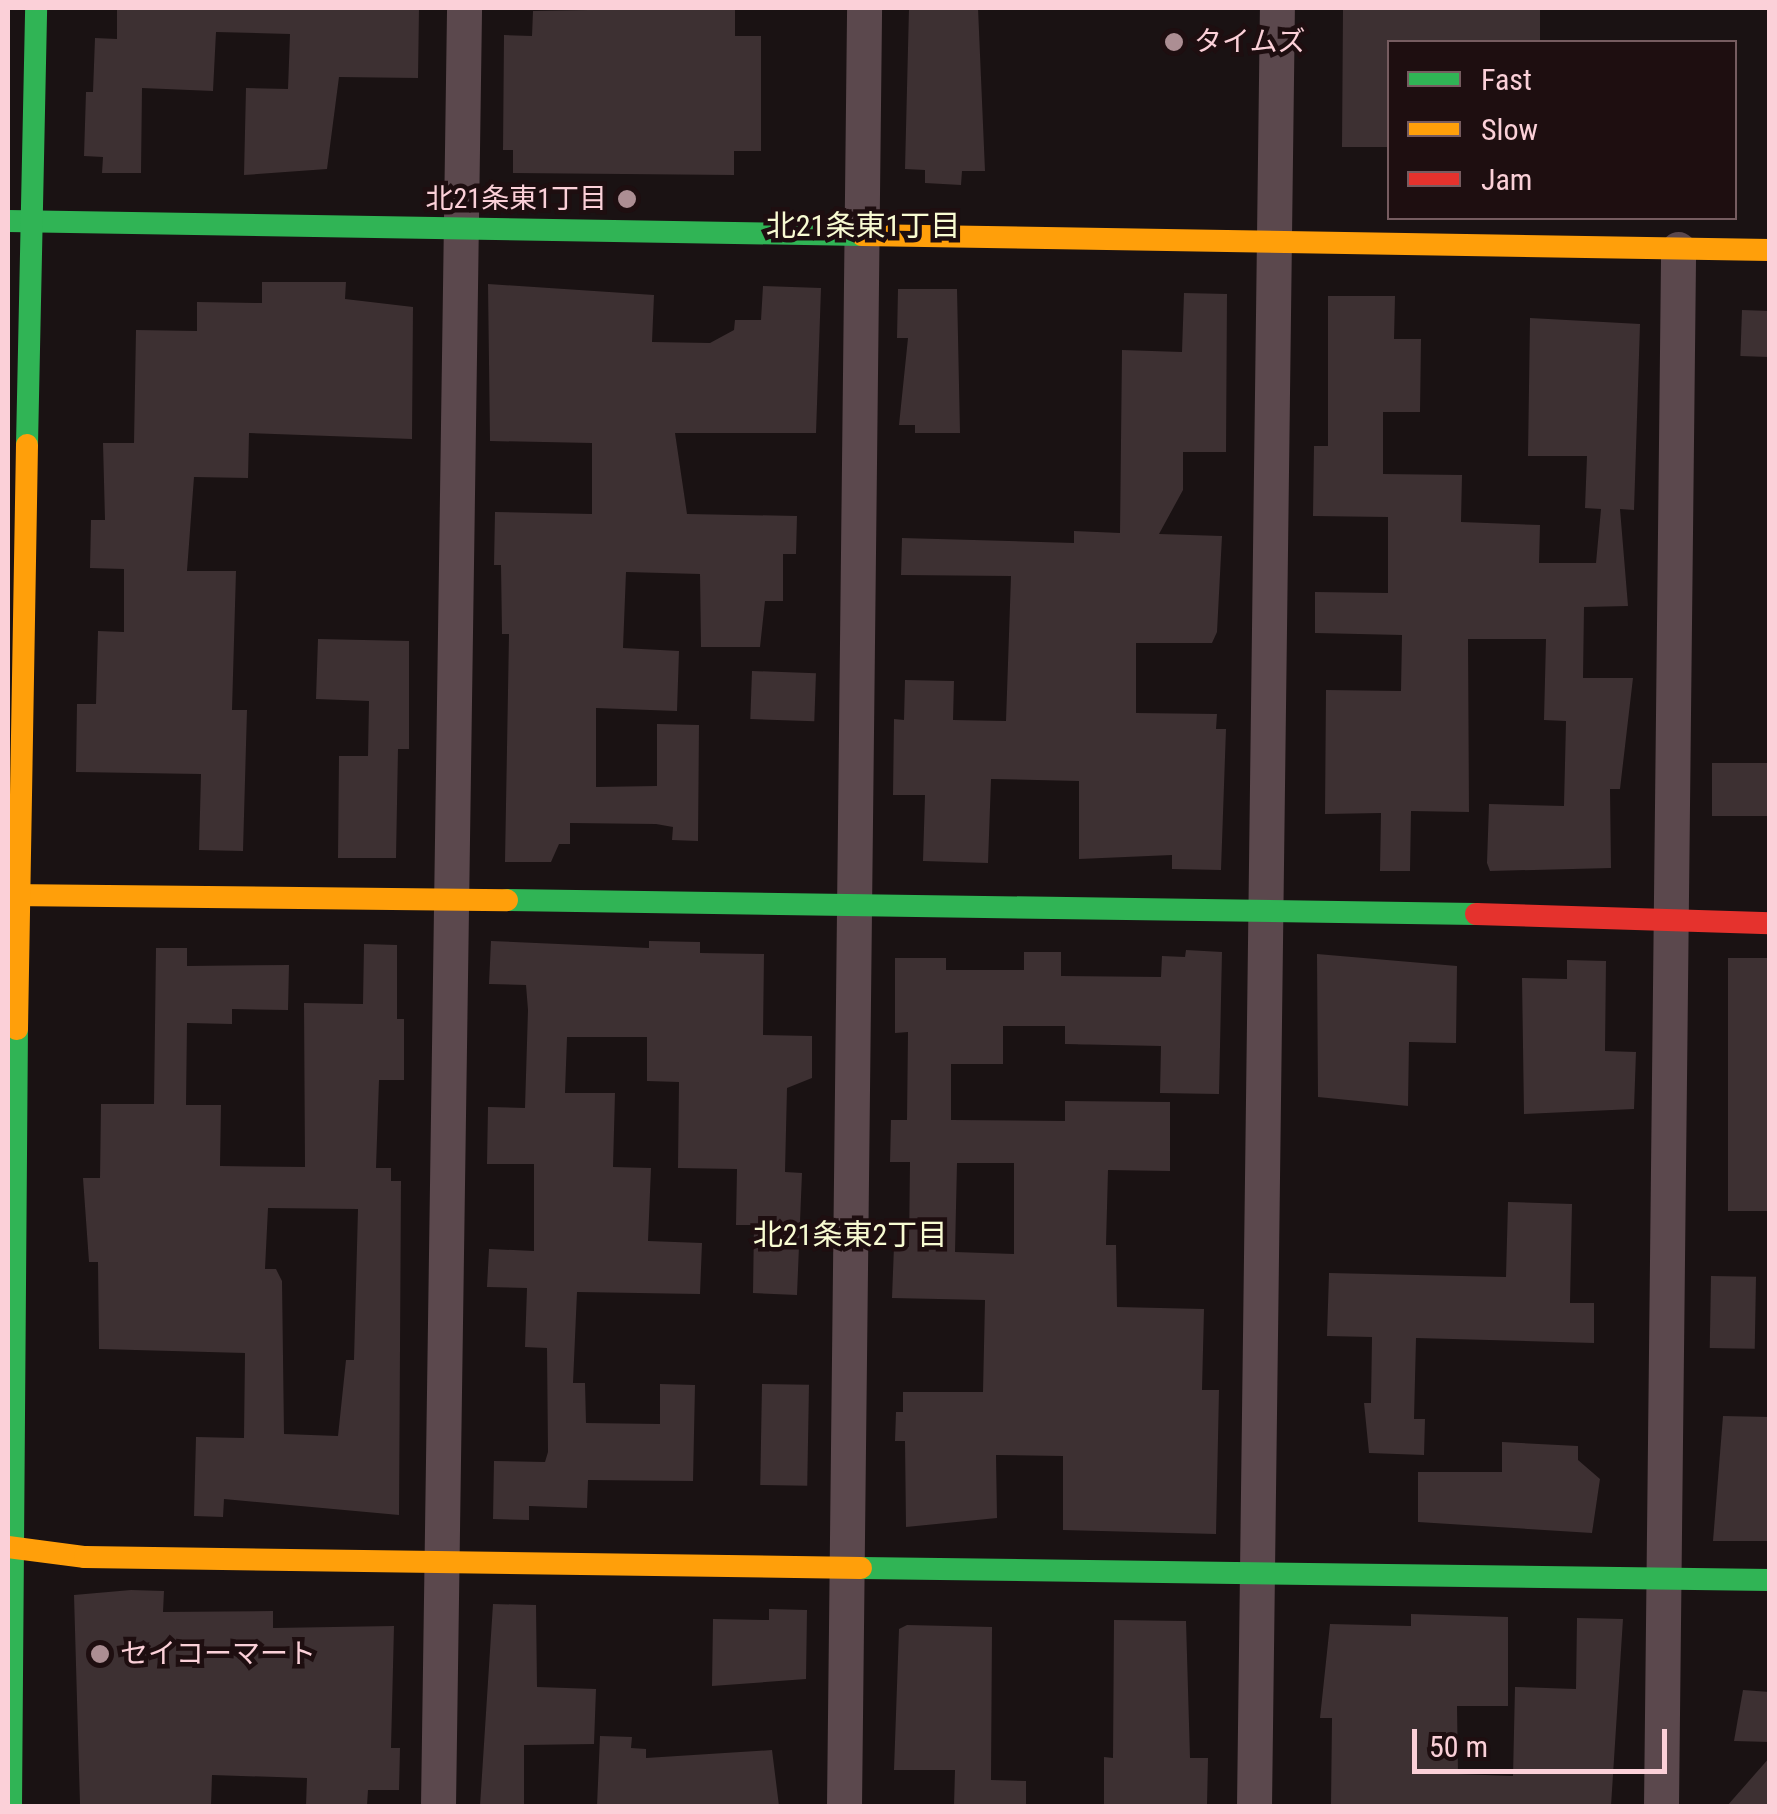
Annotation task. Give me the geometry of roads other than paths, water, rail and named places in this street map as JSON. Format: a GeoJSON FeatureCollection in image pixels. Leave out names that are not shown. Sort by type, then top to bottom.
{"type":"FeatureCollection","features":[{"type":"Feature","properties":{"kind":"street"},"geometry":{"type":"LineString","coordinates":[[11,1806],[13,895],[34,222],[36,8]]}},
{"type":"Feature","properties":{"kind":"street"},"geometry":{"type":"LineString","coordinates":[[438,1806],[446,898],[456,230],[464,8]]}},
{"type":"Feature","properties":{"kind":"street"},"geometry":{"type":"LineString","coordinates":[[844,1806],[864,8]]}},
{"type":"Feature","properties":{"kind":"street"},"geometry":{"type":"LineString","coordinates":[[1254,1806],[1264,914],[1271,871],[1277,8]]}},
{"type":"Feature","properties":{"kind":"street"},"geometry":{"type":"LineString","coordinates":[[8,221],[1770,250]]}},
{"type":"Feature","properties":{"kind":"street"},"geometry":{"type":"LineString","coordinates":[[1661,1806],[1678,249]]}},
{"type":"Feature","properties":{"kind":"street"},"geometry":{"type":"LineString","coordinates":[[13,895],[446,898],[1770,923]]}},
{"type":"Feature","properties":{"kind":"street"},"geometry":{"type":"LineString","coordinates":[[10,1547],[84,1557],[1770,1580]]}},
{"type":"Feature","properties":{"kind":"place","name":"タイムズ"},"geometry":{"type":"Point","coordinates":[1174,42]}},
{"type":"Feature","properties":{"kind":"place","name":"北21条東1丁目"},"geometry":{"type":"Point","coordinates":[627,199]}},
{"type":"Feature","properties":{"kind":"place","name":"セイコーマート"},"geometry":{"type":"Point","coordinates":[100,1654]}},
{"type":"Feature","properties":{"kind":"district","name":"北21条東1丁目"},"geometry":{"type":"Point","coordinates":[863,226]}},
{"type":"Feature","properties":{"kind":"district","name":"北21条東2丁目"},"geometry":{"type":"Point","coordinates":[850,1235]}}]}
